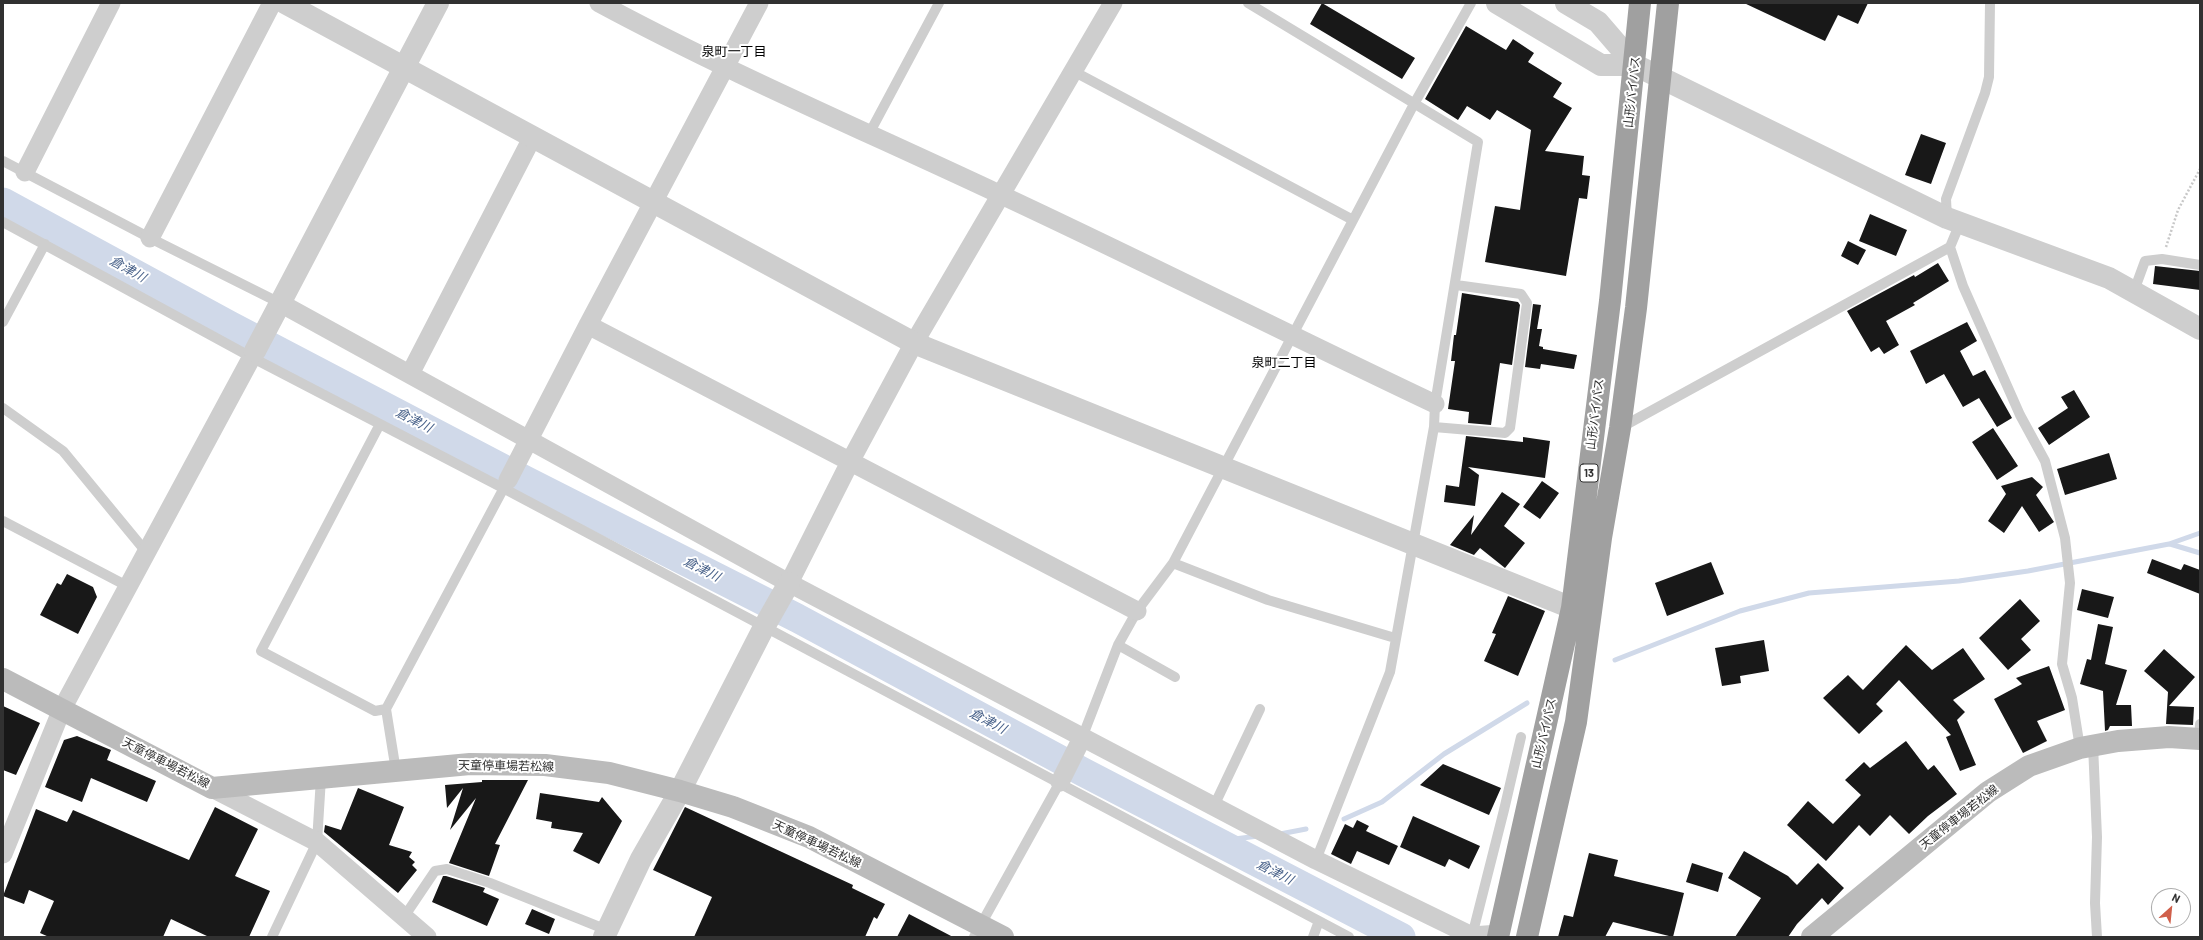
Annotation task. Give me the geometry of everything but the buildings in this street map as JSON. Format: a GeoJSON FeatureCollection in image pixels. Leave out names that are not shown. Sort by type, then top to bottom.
{"type":"FeatureCollection","features":[{"type":"Feature","properties":{"kind":"highway","name":"山形バイパス"},"geometry":{"type":"LineString","coordinates":[[1498,935],[1572,608],[1610,301],[1635,65],[1640,3]]}},
{"type":"Feature","properties":{"kind":"highway","name":"13"},"geometry":{"type":"LineString","coordinates":[[1528,937],[1576,722],[1601,538],[1620,428],[1661,78],[1668,3]]}},
{"type":"Feature","properties":{"kind":"main road","name":"天童停車場若松線"},"geometry":{"type":"LineString","coordinates":[[3,679],[212,788],[470,764],[544,765],[609,772],[680,790],[733,807],[809,837],[978,931],[1003,937]]}},
{"type":"Feature","properties":{"kind":"main road","name":"天童停車場若松線"},"geometry":{"type":"LineString","coordinates":[[1812,937],[1988,792],[2029,766],[2086,747],[2146,738],[2200,734]]}},
{"type":"Feature","properties":{"kind":"street"},"geometry":{"type":"LineString","coordinates":[[25,172],[111,3]]}},
{"type":"Feature","properties":{"kind":"street"},"geometry":{"type":"LineString","coordinates":[[150,238],[272,3]]}},
{"type":"Feature","properties":{"kind":"street"},"geometry":{"type":"LineString","coordinates":[[285,3],[914,343],[1412,545],[1572,608]]}},
{"type":"Feature","properties":{"kind":"street"},"geometry":{"type":"LineString","coordinates":[[3,854],[62,709],[129,587],[438,3]]}},
{"type":"Feature","properties":{"kind":"street"},"geometry":{"type":"LineString","coordinates":[[505,484],[588,324],[655,202],[759,3]]}},
{"type":"Feature","properties":{"kind":"street"},"geometry":{"type":"LineString","coordinates":[[606,934],[641,859],[680,790],[764,627],[790,583],[851,460],[914,343],[1113,3]]}},
{"type":"Feature","properties":{"kind":"street"},"geometry":{"type":"LineString","coordinates":[[1497,3],[1602,65],[1635,65]]}},
{"type":"Feature","properties":{"kind":"street"},"geometry":{"type":"LineString","coordinates":[[1566,3],[1598,22],[1635,65],[1953,220],[2109,278],[2200,329]]}},
{"type":"Feature","properties":{"kind":"street"},"geometry":{"type":"LineString","coordinates":[[608,5],[725,66],[1001,195],[1291,336],[1436,404]]}},
{"type":"Feature","properties":{"kind":"street"},"geometry":{"type":"LineString","coordinates":[[410,374],[533,136]]}},
{"type":"Feature","properties":{"kind":"street"},"geometry":{"type":"LineString","coordinates":[[278,307],[410,374],[526,443],[790,583],[1080,742],[1214,806],[1316,860],[1472,936],[1498,935]]}},
{"type":"Feature","properties":{"kind":"street"},"geometry":{"type":"LineString","coordinates":[[588,324],[851,460],[1137,611]]}},
{"type":"Feature","properties":{"kind":"street"},"geometry":{"type":"LineString","coordinates":[[1061,779],[1080,742]]}},
{"type":"Feature","properties":{"kind":"street"},"geometry":{"type":"LineString","coordinates":[[212,788],[317,842],[427,937]]}},
{"type":"Feature","properties":{"kind":"lane"},"geometry":{"type":"LineString","coordinates":[[869,134],[939,3]]}},
{"type":"Feature","properties":{"kind":"lane"},"geometry":{"type":"LineString","coordinates":[[1248,3],[1478,142],[1436,404],[1434,427],[1390,672],[1316,860]]}},
{"type":"Feature","properties":{"kind":"lane"},"geometry":{"type":"LineString","coordinates":[[1080,742],[1118,645],[1137,611],[1173,564],[1291,336],[1414,104],[1471,3]]}},
{"type":"Feature","properties":{"kind":"lane"},"geometry":{"type":"LineString","coordinates":[[1990,3],[1989,77],[1985,93],[1946,199],[1953,220],[1950,247],[1963,286],[2020,415],[2045,461],[2065,538],[2070,583],[2062,664],[2086,747],[2097,837],[2095,903],[2097,937]]}},
{"type":"Feature","properties":{"kind":"lane"},"geometry":{"type":"LineString","coordinates":[[1074,71],[1353,220]]}},
{"type":"Feature","properties":{"kind":"lane"},"geometry":{"type":"LineString","coordinates":[[3,161],[278,307]]}},
{"type":"Feature","properties":{"kind":"lane"},"geometry":{"type":"LineString","coordinates":[[3,222],[253,354],[380,424],[505,484],[764,627],[1061,779],[1349,937]]}},
{"type":"Feature","properties":{"kind":"lane"},"geometry":{"type":"LineString","coordinates":[[3,322],[44,244]]}},
{"type":"Feature","properties":{"kind":"lane"},"geometry":{"type":"LineString","coordinates":[[1620,428],[1950,247]]}},
{"type":"Feature","properties":{"kind":"lane"},"geometry":{"type":"LineString","coordinates":[[2134,291],[2145,261],[2162,259],[2200,265]]}},
{"type":"Feature","properties":{"kind":"lane"},"geometry":{"type":"LineString","coordinates":[[1434,427],[1505,434],[1510,428],[1527,303],[1521,294],[1456,285]]}},
{"type":"Feature","properties":{"kind":"lane"},"geometry":{"type":"LineString","coordinates":[[3,408],[63,451],[147,553]]}},
{"type":"Feature","properties":{"kind":"lane"},"geometry":{"type":"LineString","coordinates":[[380,424],[260,651],[375,711],[386,709]]}},
{"type":"Feature","properties":{"kind":"lane"},"geometry":{"type":"LineString","coordinates":[[396,771],[386,709],[505,484]]}},
{"type":"Feature","properties":{"kind":"lane"},"geometry":{"type":"LineString","coordinates":[[3,521],[129,587]]}},
{"type":"Feature","properties":{"kind":"lane"},"geometry":{"type":"LineString","coordinates":[[1173,564],[1268,600],[1395,638]]}},
{"type":"Feature","properties":{"kind":"lane"},"geometry":{"type":"LineString","coordinates":[[1118,645],[1175,677]]}},
{"type":"Feature","properties":{"kind":"lane"},"geometry":{"type":"LineString","coordinates":[[1214,806],[1260,709]]}},
{"type":"Feature","properties":{"kind":"lane"},"geometry":{"type":"LineString","coordinates":[[1472,936],[1521,737]]}},
{"type":"Feature","properties":{"kind":"lane"},"geometry":{"type":"LineString","coordinates":[[272,937],[317,842],[321,778]]}},
{"type":"Feature","properties":{"kind":"lane"},"geometry":{"type":"LineString","coordinates":[[978,931],[1061,779]]}},
{"type":"Feature","properties":{"kind":"lane"},"geometry":{"type":"LineString","coordinates":[[404,917],[435,871],[447,869],[490,883],[606,934]]}},
{"type":"Feature","properties":{"kind":"lane"},"geometry":{"type":"LineString","coordinates":[[1313,937],[1319,921]]}},
{"type":"Feature","properties":{"kind":"path"},"geometry":{"type":"LineString","coordinates":[[2162,259],[2178,210],[2200,169]]}},
{"type":"Feature","properties":{"kind":"waterway","name":"倉津川"},"geometry":{"type":"LineString","coordinates":[[3,202],[229,325],[525,480],[797,618],[1083,772],[1401,937]]}},
{"type":"Feature","properties":{"kind":"waterway"},"geometry":{"type":"LineString","coordinates":[[1615,660],[1740,611],[1809,593],[1959,581],[2028,571],[2169,544],[2200,533]]}},
{"type":"Feature","properties":{"kind":"waterway"},"geometry":{"type":"LineString","coordinates":[[2170,544],[2200,553]]}},
{"type":"Feature","properties":{"kind":"waterway"},"geometry":{"type":"LineString","coordinates":[[1344,819],[1382,802],[1444,754],[1527,703]]}},
{"type":"Feature","properties":{"kind":"waterway"},"geometry":{"type":"LineString","coordinates":[[1280,834],[1306,829]]}},
{"type":"Feature","properties":{"kind":"waterway"},"geometry":{"type":"LineString","coordinates":[[1219,841],[1258,836]]}},
{"type":"Feature","properties":{"kind":"district","name":"泉町一丁目"},"geometry":{"type":"Point","coordinates":[734,52]}},
{"type":"Feature","properties":{"kind":"district","name":"泉町二丁目"},"geometry":{"type":"Point","coordinates":[1284,363]}}]}
